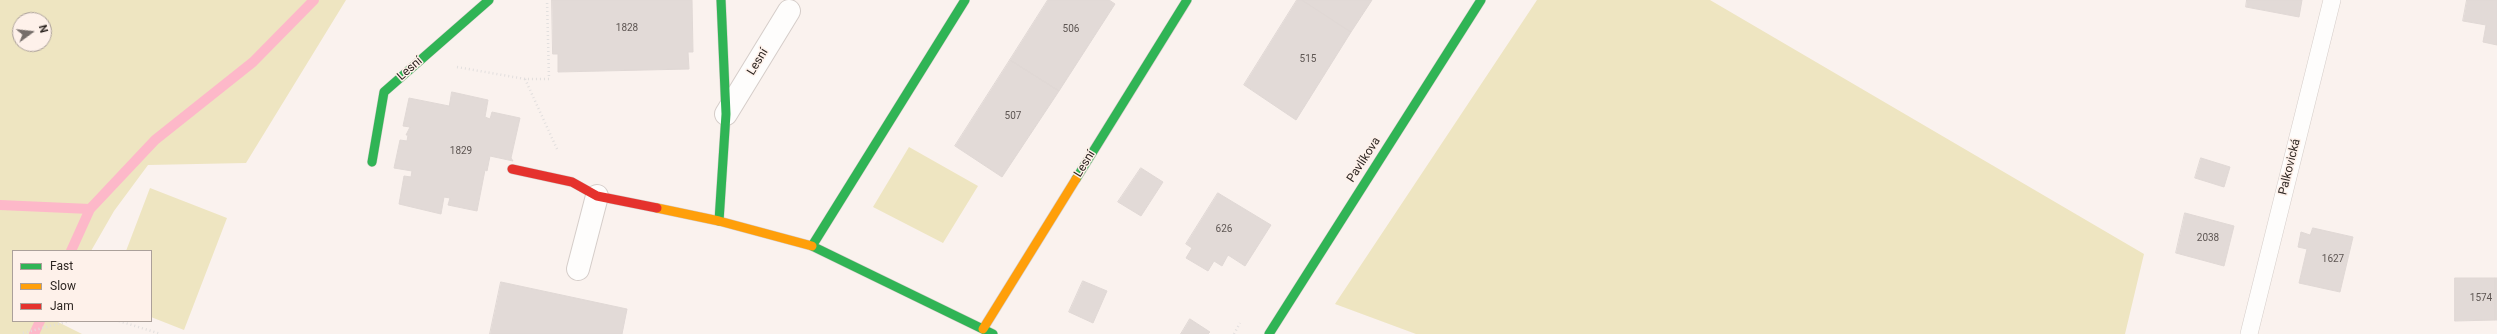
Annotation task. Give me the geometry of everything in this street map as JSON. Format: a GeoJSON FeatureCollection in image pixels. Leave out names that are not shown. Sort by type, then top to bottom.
{"type":"FeatureCollection","features":[{"type":"Feature","properties":{"kind":"street","name":"Lesní"},"geometry":{"type":"LineString","coordinates":[[372,162],[384,92],[489,0]]}},
{"type":"Feature","properties":{"kind":"street","name":"Lesní"},"geometry":{"type":"LineString","coordinates":[[719,221],[726,114],[721,0]]}},
{"type":"Feature","properties":{"kind":"street"},"geometry":{"type":"LineString","coordinates":[[812,246],[965,0]]}},
{"type":"Feature","properties":{"kind":"street","name":"Lesní"},"geometry":{"type":"LineString","coordinates":[[983,329],[1187,0]]}},
{"type":"Feature","properties":{"kind":"street","name":"Pavlíkova"},"geometry":{"type":"LineString","coordinates":[[1269,334],[1481,0]]}},
{"type":"Feature","properties":{"kind":"street","name":"Lesní"},"geometry":{"type":"LineString","coordinates":[[726,114],[789,11]]}},
{"type":"Feature","properties":{"kind":"street"},"geometry":{"type":"LineString","coordinates":[[512,169],[572,182],[597,196],[719,221],[812,246],[993,334]]}},
{"type":"Feature","properties":{"kind":"street"},"geometry":{"type":"LineString","coordinates":[[578,269],[597,196]]}},
{"type":"Feature","properties":{"kind":"lane","name":"Palkovická"},"geometry":{"type":"LineString","coordinates":[[2249,334],[2332,0]]}},
{"type":"Feature","properties":{"kind":"path"},"geometry":{"type":"LineString","coordinates":[[419,61],[525,78],[549,79],[547,0]]}},
{"type":"Feature","properties":{"kind":"path"},"geometry":{"type":"LineString","coordinates":[[525,78],[572,182]]}},
{"type":"Feature","properties":{"kind":"path"},"geometry":{"type":"LineString","coordinates":[[23,332],[66,322]]}},
{"type":"Feature","properties":{"kind":"path"},"geometry":{"type":"LineString","coordinates":[[122,322],[161,334]]}},
{"type":"Feature","properties":{"kind":"shaded area"},"geometry":{"type":"Polygon","coordinates":[[[0,0],[346,0],[246,163],[148,165],[114,211],[92,250],[12,250],[12,322],[58,322],[82,334],[0,334],[0,0]]]}},
{"type":"Feature","properties":{"kind":"shaded area"},"geometry":{"type":"Polygon","coordinates":[[[1537,0],[1710,0],[2144,254],[2125,334],[1416,334],[1335,304],[1537,0]]]}},
{"type":"Feature","properties":{"kind":"shaded area"},"geometry":{"type":"Polygon","coordinates":[[[909,147],[978,186],[943,243],[873,207],[909,147]]]}},
{"type":"Feature","properties":{"kind":"shaded area"},"geometry":{"type":"Polygon","coordinates":[[[150,188],[227,218],[184,330],[152,317],[152,250],[126,250],[150,188]]]}},
{"type":"Feature","properties":{"kind":"building"},"geometry":{"type":"Polygon","coordinates":[[[552,0],[692,0],[693,52],[688,52],[689,69],[558,72],[558,54],[553,54],[552,0]]]}},
{"type":"Feature","properties":{"kind":"building"},"geometry":{"type":"Polygon","coordinates":[[[1048,0],[1109,0],[1115,4],[1059,91],[1010,60],[1048,0]]]}},
{"type":"Feature","properties":{"kind":"building"},"geometry":{"type":"Polygon","coordinates":[[[1297,0],[1302,0],[1351,32],[1296,120],[1244,85],[1297,0]]]}},
{"type":"Feature","properties":{"kind":"building"},"geometry":{"type":"Polygon","coordinates":[[[1302,0],[1372,0],[1351,32],[1302,0]]]}},
{"type":"Feature","properties":{"kind":"building"},"geometry":{"type":"Polygon","coordinates":[[[2247,0],[2302,0],[2299,17],[2246,7],[2247,0]]]}},
{"type":"Feature","properties":{"kind":"building"},"geometry":{"type":"Polygon","coordinates":[[[2467,0],[2497,0],[2497,45],[2483,42],[2486,25],[2463,21],[2467,0]]]}},
{"type":"Feature","properties":{"kind":"building"},"geometry":{"type":"Polygon","coordinates":[[[1010,60],[1059,91],[1002,177],[955,146],[1010,60]]]}},
{"type":"Feature","properties":{"kind":"building"},"geometry":{"type":"Polygon","coordinates":[[[452,92],[488,100],[485,117],[490,119],[492,112],[520,118],[511,158],[513,161],[490,156],[487,171],[485,170],[477,211],[448,205],[450,198],[444,197],[441,214],[399,204],[404,176],[411,177],[412,171],[394,168],[400,140],[407,141],[408,135],[406,135],[410,127],[403,126],[409,98],[449,106],[452,92]]]}},
{"type":"Feature","properties":{"kind":"building"},"geometry":{"type":"Polygon","coordinates":[[[2201,158],[2230,167],[2224,187],[2195,178],[2201,158]]]}},
{"type":"Feature","properties":{"kind":"building"},"geometry":{"type":"Polygon","coordinates":[[[1141,168],[1163,182],[1141,216],[1118,202],[1141,168]]]}},
{"type":"Feature","properties":{"kind":"building"},"geometry":{"type":"Polygon","coordinates":[[[1218,193],[1271,225],[1245,266],[1228,255],[1222,266],[1214,261],[1208,271],[1186,258],[1192,248],[1186,244],[1218,193]]]}},
{"type":"Feature","properties":{"kind":"building"},"geometry":{"type":"Polygon","coordinates":[[[2185,213],[2234,226],[2224,266],[2176,253],[2185,213]]]}},
{"type":"Feature","properties":{"kind":"building"},"geometry":{"type":"Polygon","coordinates":[[[2313,228],[2353,237],[2340,292],[2299,283],[2307,249],[2298,247],[2301,232],[2310,235],[2313,228]]]}},
{"type":"Feature","properties":{"kind":"building"},"geometry":{"type":"Polygon","coordinates":[[[2455,278],[2495,278],[2495,320],[2455,321],[2455,278]]]}},
{"type":"Feature","properties":{"kind":"building"},"geometry":{"type":"Polygon","coordinates":[[[2495,278],[2497,278],[2497,320],[2495,320],[2495,278]]]}},
{"type":"Feature","properties":{"kind":"building"},"geometry":{"type":"Polygon","coordinates":[[[1083,281],[1107,291],[1093,323],[1069,312],[1083,281]]]}},
{"type":"Feature","properties":{"kind":"building"},"geometry":{"type":"Polygon","coordinates":[[[501,282],[627,309],[622,334],[490,334],[501,282]]]}},
{"type":"Feature","properties":{"kind":"building"},"geometry":{"type":"Polygon","coordinates":[[[1190,319],[1210,332],[1208,334],[1181,334],[1190,319]]]}},
{"type":"Feature","properties":{"kind":"waterway"},"geometry":{"type":"LineString","coordinates":[[0,205],[90,209],[155,140],[253,62],[314,0]]}},
{"type":"Feature","properties":{"kind":"waterway"},"geometry":{"type":"LineString","coordinates":[[71,250],[90,209]]}},
{"type":"Feature","properties":{"kind":"waterway"},"geometry":{"type":"LineString","coordinates":[[34,334],[40,322]]}},
{"type":"Feature","properties":{"kind":"traffic: fast"},"geometry":{"type":"LineString","coordinates":[[372,162],[384,92],[489,0]]}},
{"type":"Feature","properties":{"kind":"traffic: fast"},"geometry":{"type":"LineString","coordinates":[[719,221],[726,114],[721,0]]}},
{"type":"Feature","properties":{"kind":"traffic: fast"},"geometry":{"type":"LineString","coordinates":[[965,0],[812,246],[993,334]]}},
{"type":"Feature","properties":{"kind":"traffic: fast"},"geometry":{"type":"LineString","coordinates":[[1076,179],[1187,0]]}},
{"type":"Feature","properties":{"kind":"traffic: fast"},"geometry":{"type":"LineString","coordinates":[[1269,334],[1481,0]]}},
{"type":"Feature","properties":{"kind":"traffic: slow"},"geometry":{"type":"LineString","coordinates":[[983,329],[1076,179]]}},
{"type":"Feature","properties":{"kind":"traffic: slow"},"geometry":{"type":"LineString","coordinates":[[657,208],[719,221],[812,246]]}},
{"type":"Feature","properties":{"kind":"traffic: jam"},"geometry":{"type":"LineString","coordinates":[[512,169],[572,182],[597,196],[657,208]]}}]}
